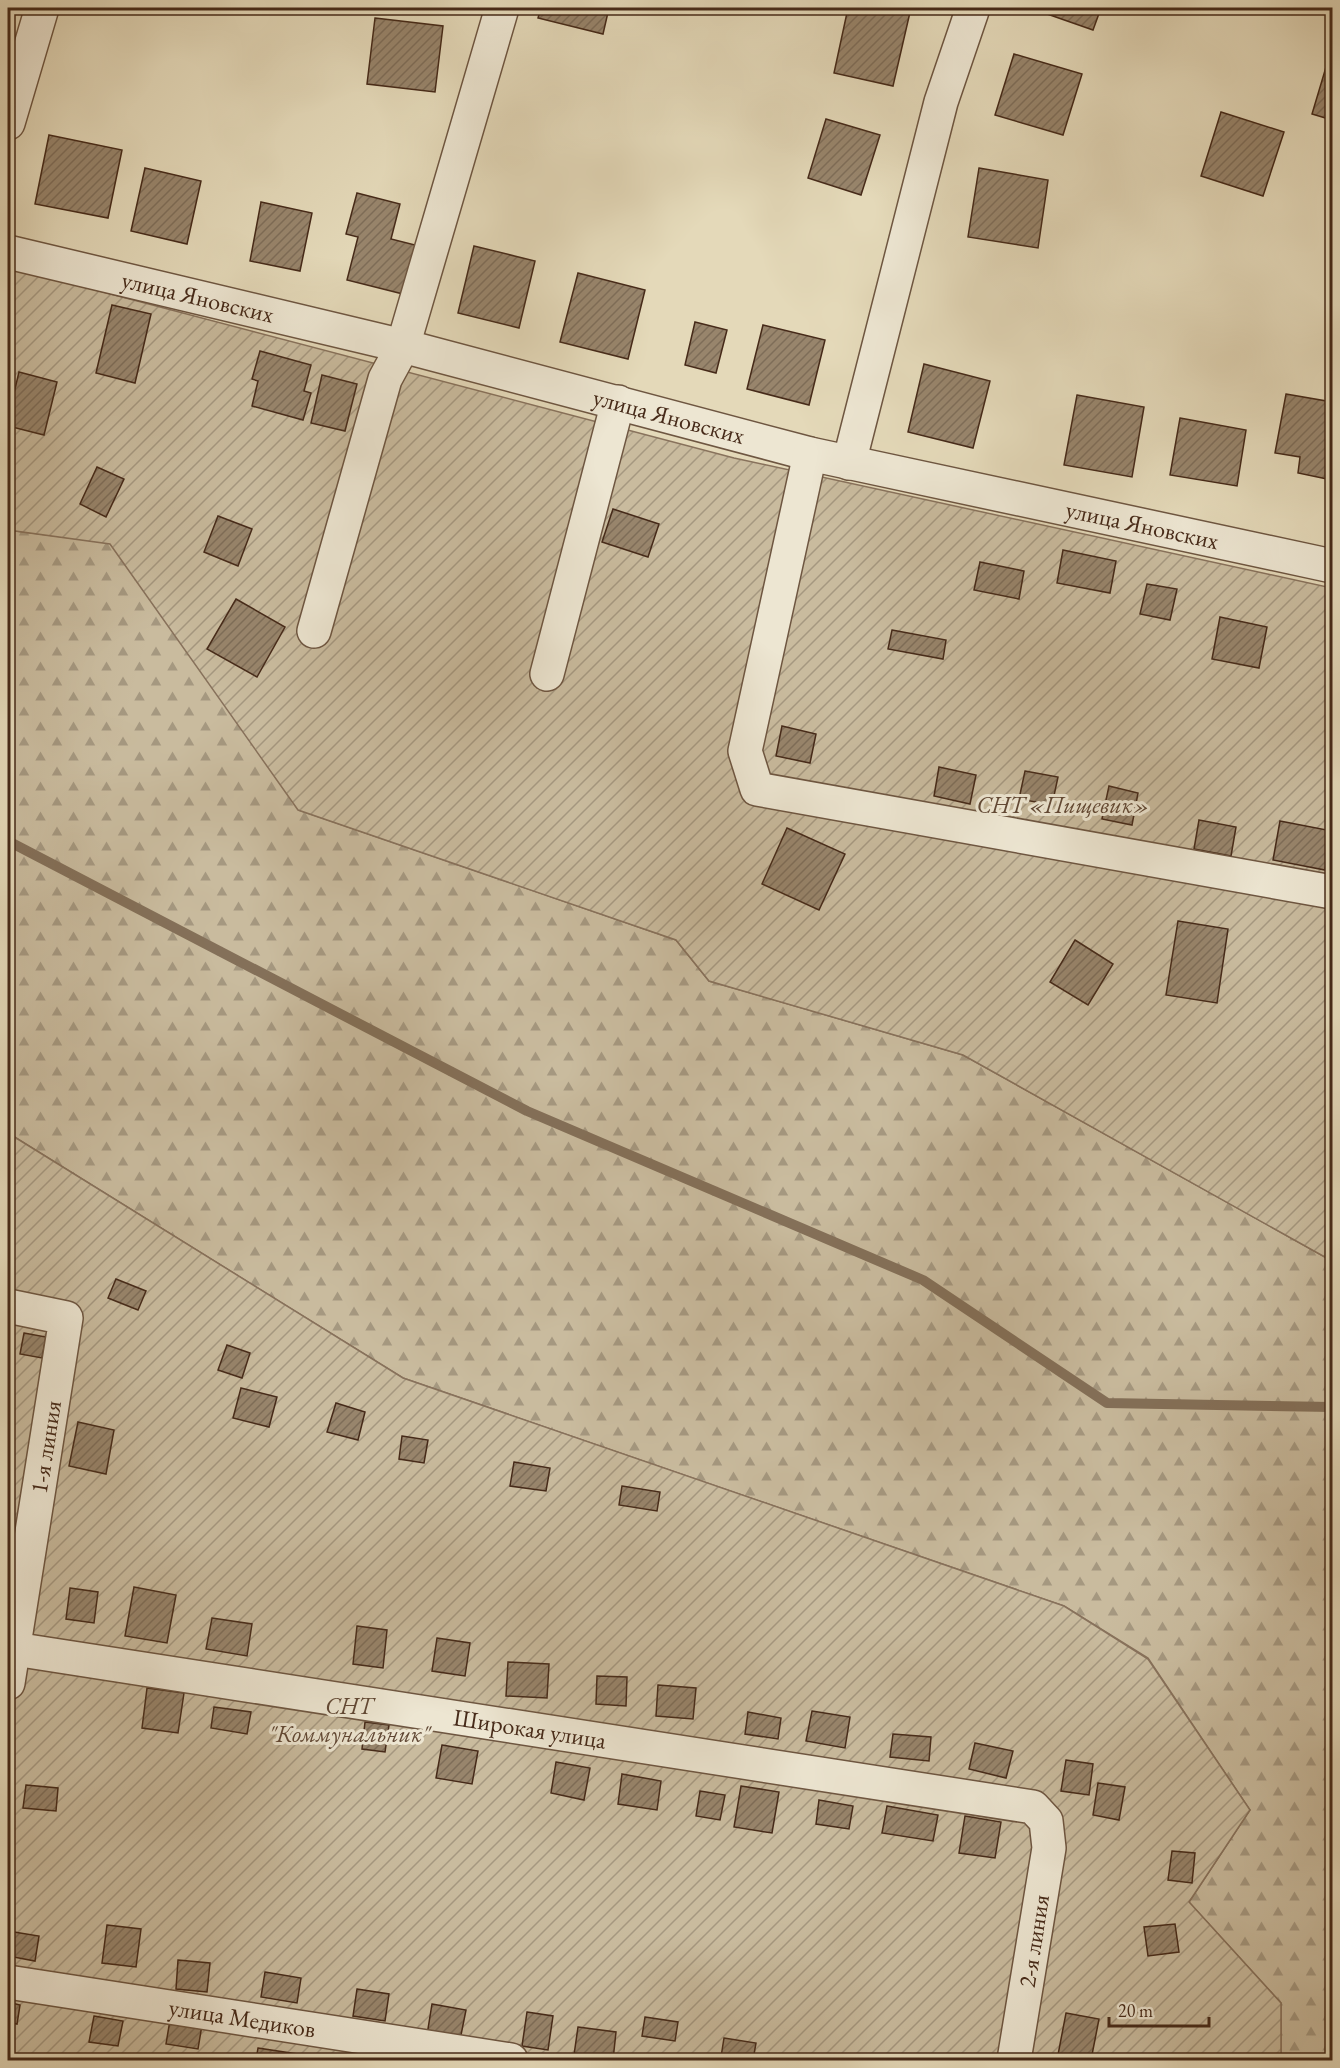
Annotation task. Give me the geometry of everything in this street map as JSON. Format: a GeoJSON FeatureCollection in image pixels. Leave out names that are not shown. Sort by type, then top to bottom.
{"type":"FeatureCollection","features":[{"type":"Feature","properties":{"kind":"street"},"geometry":{"type":"LineString","coordinates":[[8,123],[42,8]]}},
{"type":"Feature","properties":{"kind":"street"},"geometry":{"type":"LineString","coordinates":[[314,631],[385,379],[403,346],[502,8]]}},
{"type":"Feature","properties":{"kind":"street"},"geometry":{"type":"LineString","coordinates":[[849,463],[941,102],[974,8]]}},
{"type":"Feature","properties":{"kind":"street","name":"улица Яновских"},"geometry":{"type":"LineString","coordinates":[[8,252],[403,346],[810,454],[1332,566]]}},
{"type":"Feature","properties":{"kind":"street"},"geometry":{"type":"LineString","coordinates":[[547,674],[618,402]]}},
{"type":"Feature","properties":{"kind":"street"},"geometry":{"type":"LineString","coordinates":[[810,454],[745,751],[757,789],[1332,892]]}},
{"type":"Feature","properties":{"kind":"street","name":"1-я линия"},"geometry":{"type":"LineString","coordinates":[[8,1306],[66,1318],[10,1649],[8,1683]]}},
{"type":"Feature","properties":{"kind":"street","name":"Широкая улица"},"geometry":{"type":"LineString","coordinates":[[10,1649],[1033,1807],[1047,1821]]}},
{"type":"Feature","properties":{"kind":"street","name":"2-я линия"},"geometry":{"type":"LineString","coordinates":[[1014,2061],[1049,1848],[1047,1821]]}},
{"type":"Feature","properties":{"kind":"street","name":"улица Медиков"},"geometry":{"type":"LineString","coordinates":[[8,1982],[511,2061]]}},
{"type":"Feature","properties":{"kind":"green space","name":"СНТ «Пищевик»"},"geometry":{"type":"Polygon","coordinates":[[[8,267],[734,458],[1332,588],[1332,1261],[963,1055],[709,981],[676,940],[298,810],[110,544],[8,530],[8,267]]]}},
{"type":"Feature","properties":{"kind":"green space"},"geometry":{"type":"Polygon","coordinates":[[[8,530],[110,543],[299,810],[676,940],[709,981],[963,1055],[1332,1261],[1332,2060],[1281,2060],[1281,2003],[1189,1902],[1250,1810],[1148,1658],[1064,1606],[403,1378],[8,1133],[8,530]]]}},
{"type":"Feature","properties":{"kind":"green space","name":"СНТ \"Коммунальник\""},"geometry":{"type":"Polygon","coordinates":[[[8,1133],[403,1378],[1064,1606],[1148,1659],[1250,1810],[1189,1902],[1281,2003],[1281,2060],[8,2060],[8,1133]]]}},
{"type":"Feature","properties":{"kind":"building"},"geometry":{"type":"Polygon","coordinates":[[[541,8],[609,8],[603,34],[538,18],[541,8]]]}},
{"type":"Feature","properties":{"kind":"building"},"geometry":{"type":"Polygon","coordinates":[[[848,8],[911,8],[893,86],[834,73],[848,8]]]}},
{"type":"Feature","properties":{"kind":"building"},"geometry":{"type":"Polygon","coordinates":[[[1030,8],[1101,8],[1093,30],[1030,8]]]}},
{"type":"Feature","properties":{"kind":"building"},"geometry":{"type":"Polygon","coordinates":[[[375,18],[443,26],[435,92],[367,84],[375,18]]]}},
{"type":"Feature","properties":{"kind":"building"},"geometry":{"type":"Polygon","coordinates":[[[1332,47],[1332,120],[1312,114],[1332,47]]]}},
{"type":"Feature","properties":{"kind":"building"},"geometry":{"type":"Polygon","coordinates":[[[1014,54],[1082,74],[1063,135],[995,115],[1014,54]]]}},
{"type":"Feature","properties":{"kind":"building"},"geometry":{"type":"Polygon","coordinates":[[[1221,112],[1284,132],[1263,196],[1201,176],[1221,112]]]}},
{"type":"Feature","properties":{"kind":"building"},"geometry":{"type":"Polygon","coordinates":[[[826,119],[880,135],[861,195],[808,178],[826,119]]]}},
{"type":"Feature","properties":{"kind":"building"},"geometry":{"type":"Polygon","coordinates":[[[49,135],[122,150],[108,218],[35,204],[49,135]]]}},
{"type":"Feature","properties":{"kind":"building"},"geometry":{"type":"Polygon","coordinates":[[[145,168],[201,181],[187,244],[131,231],[145,168]]]}},
{"type":"Feature","properties":{"kind":"building"},"geometry":{"type":"Polygon","coordinates":[[[979,168],[1048,180],[1038,248],[968,237],[979,168]]]}},
{"type":"Feature","properties":{"kind":"building"},"geometry":{"type":"Polygon","coordinates":[[[357,193],[400,204],[391,239],[419,246],[407,295],[347,280],[358,237],[346,234],[357,193]]]}},
{"type":"Feature","properties":{"kind":"building"},"geometry":{"type":"Polygon","coordinates":[[[261,202],[312,213],[300,271],[250,261],[261,202]]]}},
{"type":"Feature","properties":{"kind":"building"},"geometry":{"type":"Polygon","coordinates":[[[474,246],[535,261],[519,328],[458,313],[474,246]]]}},
{"type":"Feature","properties":{"kind":"building"},"geometry":{"type":"Polygon","coordinates":[[[578,273],[645,290],[628,359],[560,342],[578,273]]]}},
{"type":"Feature","properties":{"kind":"building"},"geometry":{"type":"Polygon","coordinates":[[[112,305],[151,314],[135,383],[96,373],[112,305]]]}},
{"type":"Feature","properties":{"kind":"building"},"geometry":{"type":"Polygon","coordinates":[[[695,322],[727,330],[716,373],[685,365],[695,322]]]}},
{"type":"Feature","properties":{"kind":"building"},"geometry":{"type":"Polygon","coordinates":[[[763,325],[825,340],[809,405],[747,389],[763,325]]]}},
{"type":"Feature","properties":{"kind":"building"},"geometry":{"type":"Polygon","coordinates":[[[260,351],[311,365],[304,391],[311,393],[303,420],[252,406],[258,381],[252,379],[260,351]]]}},
{"type":"Feature","properties":{"kind":"building"},"geometry":{"type":"Polygon","coordinates":[[[924,364],[990,381],[973,448],[908,432],[924,364]]]}},
{"type":"Feature","properties":{"kind":"building"},"geometry":{"type":"Polygon","coordinates":[[[19,372],[57,382],[44,435],[8,426],[19,372]]]}},
{"type":"Feature","properties":{"kind":"building"},"geometry":{"type":"Polygon","coordinates":[[[322,375],[357,384],[345,431],[311,423],[322,375]]]}},
{"type":"Feature","properties":{"kind":"building"},"geometry":{"type":"Polygon","coordinates":[[[1286,394],[1332,402],[1332,480],[1298,473],[1300,457],[1275,453],[1286,394]]]}},
{"type":"Feature","properties":{"kind":"building"},"geometry":{"type":"Polygon","coordinates":[[[1077,395],[1144,407],[1132,477],[1064,465],[1077,395]]]}},
{"type":"Feature","properties":{"kind":"building"},"geometry":{"type":"Polygon","coordinates":[[[1180,418],[1246,430],[1237,486],[1170,475],[1180,418]]]}},
{"type":"Feature","properties":{"kind":"building"},"geometry":{"type":"Polygon","coordinates":[[[97,467],[124,479],[106,517],[80,504],[97,467]]]}},
{"type":"Feature","properties":{"kind":"building"},"geometry":{"type":"Polygon","coordinates":[[[613,509],[659,524],[648,557],[602,542],[613,509]]]}},
{"type":"Feature","properties":{"kind":"building"},"geometry":{"type":"Polygon","coordinates":[[[218,516],[252,529],[238,566],[204,552],[218,516]]]}},
{"type":"Feature","properties":{"kind":"building"},"geometry":{"type":"Polygon","coordinates":[[[1063,550],[1116,561],[1110,593],[1057,583],[1063,550]]]}},
{"type":"Feature","properties":{"kind":"building"},"geometry":{"type":"Polygon","coordinates":[[[980,562],[1024,571],[1019,599],[974,590],[980,562]]]}},
{"type":"Feature","properties":{"kind":"building"},"geometry":{"type":"Polygon","coordinates":[[[1147,584],[1177,589],[1170,620],[1140,614],[1147,584]]]}},
{"type":"Feature","properties":{"kind":"building"},"geometry":{"type":"Polygon","coordinates":[[[236,599],[285,627],[257,677],[207,649],[236,599]]]}},
{"type":"Feature","properties":{"kind":"building"},"geometry":{"type":"Polygon","coordinates":[[[1220,617],[1267,627],[1259,668],[1212,659],[1220,617]]]}},
{"type":"Feature","properties":{"kind":"building"},"geometry":{"type":"Polygon","coordinates":[[[892,630],[946,640],[943,659],[888,649],[892,630]]]}},
{"type":"Feature","properties":{"kind":"building"},"geometry":{"type":"Polygon","coordinates":[[[782,726],[816,734],[810,763],[776,756],[782,726]]]}},
{"type":"Feature","properties":{"kind":"building"},"geometry":{"type":"Polygon","coordinates":[[[939,767],[976,775],[970,804],[934,796],[939,767]]]}},
{"type":"Feature","properties":{"kind":"building"},"geometry":{"type":"Polygon","coordinates":[[[1025,771],[1058,777],[1052,805],[1019,799],[1025,771]]]}},
{"type":"Feature","properties":{"kind":"building"},"geometry":{"type":"Polygon","coordinates":[[[1109,786],[1138,793],[1132,825],[1102,819],[1109,786]]]}},
{"type":"Feature","properties":{"kind":"building"},"geometry":{"type":"Polygon","coordinates":[[[1199,820],[1236,827],[1231,856],[1194,849],[1199,820]]]}},
{"type":"Feature","properties":{"kind":"building"},"geometry":{"type":"Polygon","coordinates":[[[1280,821],[1332,831],[1325,870],[1273,860],[1280,821]]]}},
{"type":"Feature","properties":{"kind":"building"},"geometry":{"type":"Polygon","coordinates":[[[787,828],[845,854],[819,910],[762,884],[787,828]]]}},
{"type":"Feature","properties":{"kind":"building"},"geometry":{"type":"Polygon","coordinates":[[[1178,921],[1228,929],[1217,1003],[1166,995],[1178,921]]]}},
{"type":"Feature","properties":{"kind":"building"},"geometry":{"type":"Polygon","coordinates":[[[1075,940],[1113,964],[1088,1005],[1050,982],[1075,940]]]}},
{"type":"Feature","properties":{"kind":"building"},"geometry":{"type":"Polygon","coordinates":[[[116,1279],[146,1291],[138,1310],[108,1298],[116,1279]]]}},
{"type":"Feature","properties":{"kind":"building"},"geometry":{"type":"Polygon","coordinates":[[[24,1333],[46,1337],[42,1358],[20,1354],[24,1333]]]}},
{"type":"Feature","properties":{"kind":"building"},"geometry":{"type":"Polygon","coordinates":[[[227,1345],[250,1353],[242,1378],[218,1370],[227,1345]]]}},
{"type":"Feature","properties":{"kind":"building"},"geometry":{"type":"Polygon","coordinates":[[[241,1388],[277,1397],[269,1427],[233,1418],[241,1388]]]}},
{"type":"Feature","properties":{"kind":"building"},"geometry":{"type":"Polygon","coordinates":[[[336,1403],[365,1412],[358,1440],[327,1432],[336,1403]]]}},
{"type":"Feature","properties":{"kind":"building"},"geometry":{"type":"Polygon","coordinates":[[[78,1422],[114,1430],[106,1474],[69,1466],[78,1422]]]}},
{"type":"Feature","properties":{"kind":"building"},"geometry":{"type":"Polygon","coordinates":[[[402,1436],[428,1440],[424,1463],[399,1459],[402,1436]]]}},
{"type":"Feature","properties":{"kind":"building"},"geometry":{"type":"Polygon","coordinates":[[[514,1462],[550,1468],[546,1491],[510,1486],[514,1462]]]}},
{"type":"Feature","properties":{"kind":"building"},"geometry":{"type":"Polygon","coordinates":[[[622,1486],[660,1492],[657,1511],[619,1505],[622,1486]]]}},
{"type":"Feature","properties":{"kind":"building"},"geometry":{"type":"Polygon","coordinates":[[[134,1587],[176,1595],[167,1643],[125,1636],[134,1587]]]}},
{"type":"Feature","properties":{"kind":"building"},"geometry":{"type":"Polygon","coordinates":[[[70,1588],[98,1592],[94,1623],[66,1619],[70,1588]]]}},
{"type":"Feature","properties":{"kind":"building"},"geometry":{"type":"Polygon","coordinates":[[[212,1618],[252,1624],[247,1656],[206,1649],[212,1618]]]}},
{"type":"Feature","properties":{"kind":"building"},"geometry":{"type":"Polygon","coordinates":[[[357,1626],[387,1630],[383,1668],[353,1664],[357,1626]]]}},
{"type":"Feature","properties":{"kind":"building"},"geometry":{"type":"Polygon","coordinates":[[[437,1638],[470,1643],[465,1676],[432,1671],[437,1638]]]}},
{"type":"Feature","properties":{"kind":"building"},"geometry":{"type":"Polygon","coordinates":[[[508,1662],[549,1664],[547,1698],[506,1696],[508,1662]]]}},
{"type":"Feature","properties":{"kind":"building"},"geometry":{"type":"Polygon","coordinates":[[[597,1676],[627,1677],[626,1706],[596,1704],[597,1676]]]}},
{"type":"Feature","properties":{"kind":"building"},"geometry":{"type":"Polygon","coordinates":[[[658,1685],[696,1688],[693,1719],[656,1716],[658,1685]]]}},
{"type":"Feature","properties":{"kind":"building"},"geometry":{"type":"Polygon","coordinates":[[[147,1688],[184,1693],[178,1733],[142,1728],[147,1688]]]}},
{"type":"Feature","properties":{"kind":"building"},"geometry":{"type":"Polygon","coordinates":[[[214,1707],[251,1712],[247,1734],[211,1728],[214,1707]]]}},
{"type":"Feature","properties":{"kind":"building"},"geometry":{"type":"Polygon","coordinates":[[[812,1711],[850,1717],[845,1748],[806,1741],[812,1711]]]}},
{"type":"Feature","properties":{"kind":"building"},"geometry":{"type":"Polygon","coordinates":[[[748,1712],[781,1718],[778,1739],[745,1734],[748,1712]]]}},
{"type":"Feature","properties":{"kind":"building"},"geometry":{"type":"Polygon","coordinates":[[[365,1722],[389,1725],[385,1752],[362,1749],[365,1722]]]}},
{"type":"Feature","properties":{"kind":"building"},"geometry":{"type":"Polygon","coordinates":[[[893,1734],[931,1737],[929,1761],[890,1757],[893,1734]]]}},
{"type":"Feature","properties":{"kind":"building"},"geometry":{"type":"Polygon","coordinates":[[[975,1743],[1013,1751],[1006,1778],[969,1769],[975,1743]]]}},
{"type":"Feature","properties":{"kind":"building"},"geometry":{"type":"Polygon","coordinates":[[[442,1745],[478,1751],[472,1784],[436,1778],[442,1745]]]}},
{"type":"Feature","properties":{"kind":"building"},"geometry":{"type":"Polygon","coordinates":[[[1066,1760],[1093,1764],[1089,1795],[1061,1791],[1066,1760]]]}},
{"type":"Feature","properties":{"kind":"building"},"geometry":{"type":"Polygon","coordinates":[[[556,1762],[590,1768],[584,1800],[551,1793],[556,1762]]]}},
{"type":"Feature","properties":{"kind":"building"},"geometry":{"type":"Polygon","coordinates":[[[622,1774],[661,1781],[657,1810],[618,1804],[622,1774]]]}},
{"type":"Feature","properties":{"kind":"building"},"geometry":{"type":"Polygon","coordinates":[[[1098,1783],[1125,1787],[1119,1820],[1093,1815],[1098,1783]]]}},
{"type":"Feature","properties":{"kind":"building"},"geometry":{"type":"Polygon","coordinates":[[[26,1785],[58,1788],[56,1811],[23,1808],[26,1785]]]}},
{"type":"Feature","properties":{"kind":"building"},"geometry":{"type":"Polygon","coordinates":[[[741,1786],[779,1792],[772,1833],[734,1827],[741,1786]]]}},
{"type":"Feature","properties":{"kind":"building"},"geometry":{"type":"Polygon","coordinates":[[[700,1791],[725,1795],[720,1820],[696,1816],[700,1791]]]}},
{"type":"Feature","properties":{"kind":"building"},"geometry":{"type":"Polygon","coordinates":[[[819,1800],[853,1806],[849,1829],[816,1824],[819,1800]]]}},
{"type":"Feature","properties":{"kind":"building"},"geometry":{"type":"Polygon","coordinates":[[[887,1806],[938,1815],[933,1841],[882,1833],[887,1806]]]}},
{"type":"Feature","properties":{"kind":"building"},"geometry":{"type":"Polygon","coordinates":[[[965,1816],[1001,1822],[995,1858],[959,1853],[965,1816]]]}},
{"type":"Feature","properties":{"kind":"building"},"geometry":{"type":"Polygon","coordinates":[[[1172,1851],[1195,1853],[1192,1883],[1168,1880],[1172,1851]]]}},
{"type":"Feature","properties":{"kind":"building"},"geometry":{"type":"Polygon","coordinates":[[[1175,1924],[1179,1952],[1148,1956],[1144,1927],[1175,1924]]]}},
{"type":"Feature","properties":{"kind":"building"},"geometry":{"type":"Polygon","coordinates":[[[107,1925],[141,1929],[136,1967],[102,1963],[107,1925]]]}},
{"type":"Feature","properties":{"kind":"building"},"geometry":{"type":"Polygon","coordinates":[[[8,1931],[39,1936],[35,1961],[8,1956],[8,1931]]]}},
{"type":"Feature","properties":{"kind":"building"},"geometry":{"type":"Polygon","coordinates":[[[178,1960],[210,1963],[207,1992],[176,1989],[178,1960]]]}},
{"type":"Feature","properties":{"kind":"building"},"geometry":{"type":"Polygon","coordinates":[[[265,1972],[301,1978],[297,2003],[261,1997],[265,1972]]]}},
{"type":"Feature","properties":{"kind":"building"},"geometry":{"type":"Polygon","coordinates":[[[357,1989],[389,1994],[385,2021],[353,2016],[357,1989]]]}},
{"type":"Feature","properties":{"kind":"building"},"geometry":{"type":"Polygon","coordinates":[[[8,2002],[20,2005],[17,2024],[8,2022],[8,2002]]]}},
{"type":"Feature","properties":{"kind":"building"},"geometry":{"type":"Polygon","coordinates":[[[432,2004],[466,2010],[460,2040],[427,2035],[432,2004]]]}},
{"type":"Feature","properties":{"kind":"building"},"geometry":{"type":"Polygon","coordinates":[[[527,2012],[553,2016],[548,2050],[522,2046],[527,2012]]]}},
{"type":"Feature","properties":{"kind":"building"},"geometry":{"type":"Polygon","coordinates":[[[1066,2013],[1099,2019],[1091,2060],[1057,2060],[1066,2013]]]}},
{"type":"Feature","properties":{"kind":"building"},"geometry":{"type":"Polygon","coordinates":[[[94,2016],[123,2021],[118,2046],[89,2042],[94,2016]]]}},
{"type":"Feature","properties":{"kind":"building"},"geometry":{"type":"Polygon","coordinates":[[[645,2017],[678,2022],[675,2041],[642,2036],[645,2017]]]}},
{"type":"Feature","properties":{"kind":"building"},"geometry":{"type":"Polygon","coordinates":[[[170,2020],[202,2025],[198,2049],[166,2044],[170,2020]]]}},
{"type":"Feature","properties":{"kind":"building"},"geometry":{"type":"Polygon","coordinates":[[[578,2027],[616,2032],[613,2060],[574,2055],[578,2027]]]}},
{"type":"Feature","properties":{"kind":"building"},"geometry":{"type":"Polygon","coordinates":[[[724,2038],[756,2043],[753,2060],[721,2057],[724,2038]]]}},
{"type":"Feature","properties":{"kind":"building"},"geometry":{"type":"Polygon","coordinates":[[[258,2048],[297,2054],[296,2060],[256,2060],[258,2048]]]}},
{"type":"Feature","properties":{"kind":"building"},"geometry":{"type":"Polygon","coordinates":[[[796,2054],[827,2059],[827,2060],[795,2060],[796,2054]]]}},
{"type":"Feature","properties":{"kind":"waterway"},"geometry":{"type":"LineString","coordinates":[[8,841],[527,1111],[923,1280],[1107,1403],[1332,1407]]}}]}
